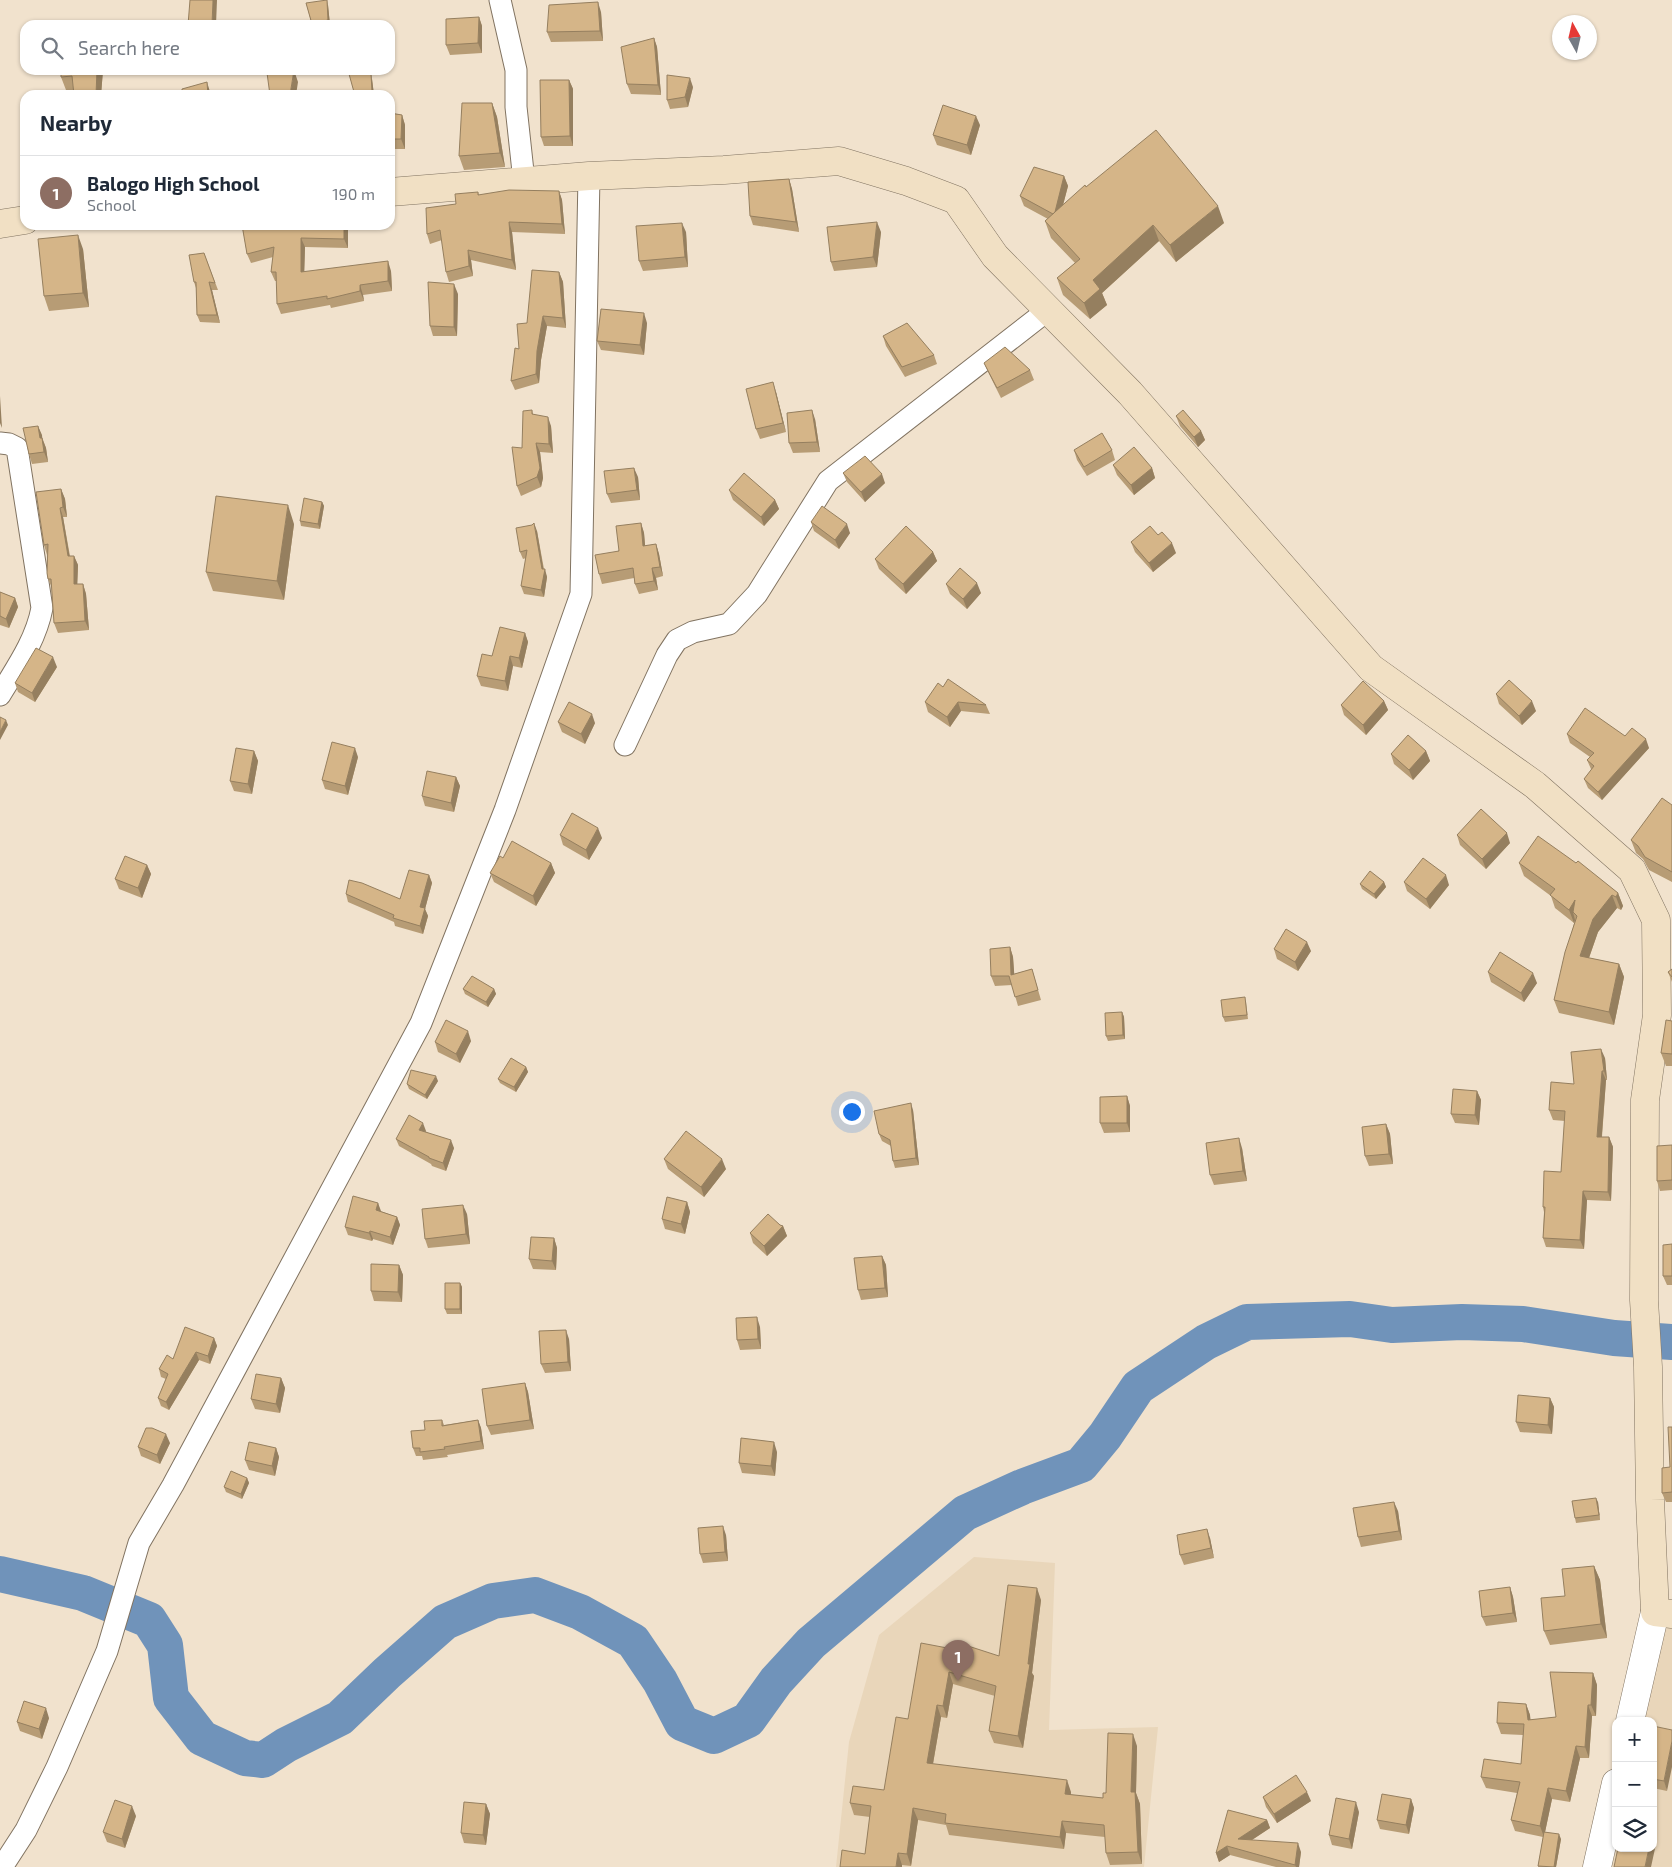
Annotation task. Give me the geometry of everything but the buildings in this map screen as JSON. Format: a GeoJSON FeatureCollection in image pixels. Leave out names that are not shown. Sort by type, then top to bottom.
{"type":"FeatureCollection","features":[{"type":"Feature","properties":{"kind":"main road"},"geometry":{"type":"LineString","coordinates":[[395,192],[589,176],[724,170],[839,161],[906,181],[956,200],[995,256],[1130,393],[1371,668],[1535,785],[1632,870],[1656,920],[1656,1015],[1645,1100],[1644,1300],[1648,1367],[1650,1500],[1663,1613]]}},
{"type":"Feature","properties":{"kind":"main road"},"geometry":{"type":"LineString","coordinates":[[0,224],[20,221]]}},
{"type":"Feature","properties":{"kind":"street"},"geometry":{"type":"LineString","coordinates":[[500,0],[516,70],[516,107],[524,181]]}},
{"type":"Feature","properties":{"kind":"street"},"geometry":{"type":"LineString","coordinates":[[2,1867],[26,1830],[57,1767],[107,1651],[139,1543],[174,1485],[421,1023],[505,810],[580,594],[589,176]]}},
{"type":"Feature","properties":{"kind":"street"},"geometry":{"type":"LineString","coordinates":[[625,745],[666,655],[678,640],[693,632],[729,624],[752,600],[828,481],[1048,310]]}},
{"type":"Feature","properties":{"kind":"street"},"geometry":{"type":"LineString","coordinates":[[0,443],[9,444],[17,448],[42,608],[32,640],[0,695]]}},
{"type":"Feature","properties":{"kind":"street"},"geometry":{"type":"LineString","coordinates":[[1631,1717],[1663,1613]]}},
{"type":"Feature","properties":{"kind":"street"},"geometry":{"type":"LineString","coordinates":[[1596,1867],[1612,1800]]}},
{"type":"Feature","properties":{"kind":"shaded area"},"geometry":{"type":"Polygon","coordinates":[[[974,1557],[1055,1563],[1049,1730],[1158,1727],[1144,1867],[836,1867],[849,1742],[879,1635],[974,1557]]]}},
{"type":"Feature","properties":{"kind":"shaded area"},"geometry":{"type":"Polygon","coordinates":[[[1665,1624],[1672,1625],[1672,1867],[1610,1867],[1614,1852],[1657,1852],[1657,1717],[1644,1717],[1665,1624]]]}},
{"type":"Feature","properties":{"kind":"waterway"},"geometry":{"type":"LineString","coordinates":[[0,1574],[83,1593],[149,1620],[165,1645],[171,1698],[202,1738],[245,1758],[263,1760],[286,1745],[340,1718],[445,1622],[493,1601],[535,1595],[580,1612],[633,1641],[660,1681],[682,1723],[714,1736],[748,1720],[776,1681],[811,1643],[965,1513],[1022,1487],[1081,1465],[1105,1436],[1138,1387],[1206,1342],[1247,1322],[1350,1319],[1392,1325],[1462,1322],[1523,1324],[1614,1338],[1672,1342]]}},
{"type":"Feature","properties":{"kind":"place","name":"Balogo High School"},"geometry":{"type":"Point","coordinates":[958,1681]}}]}
